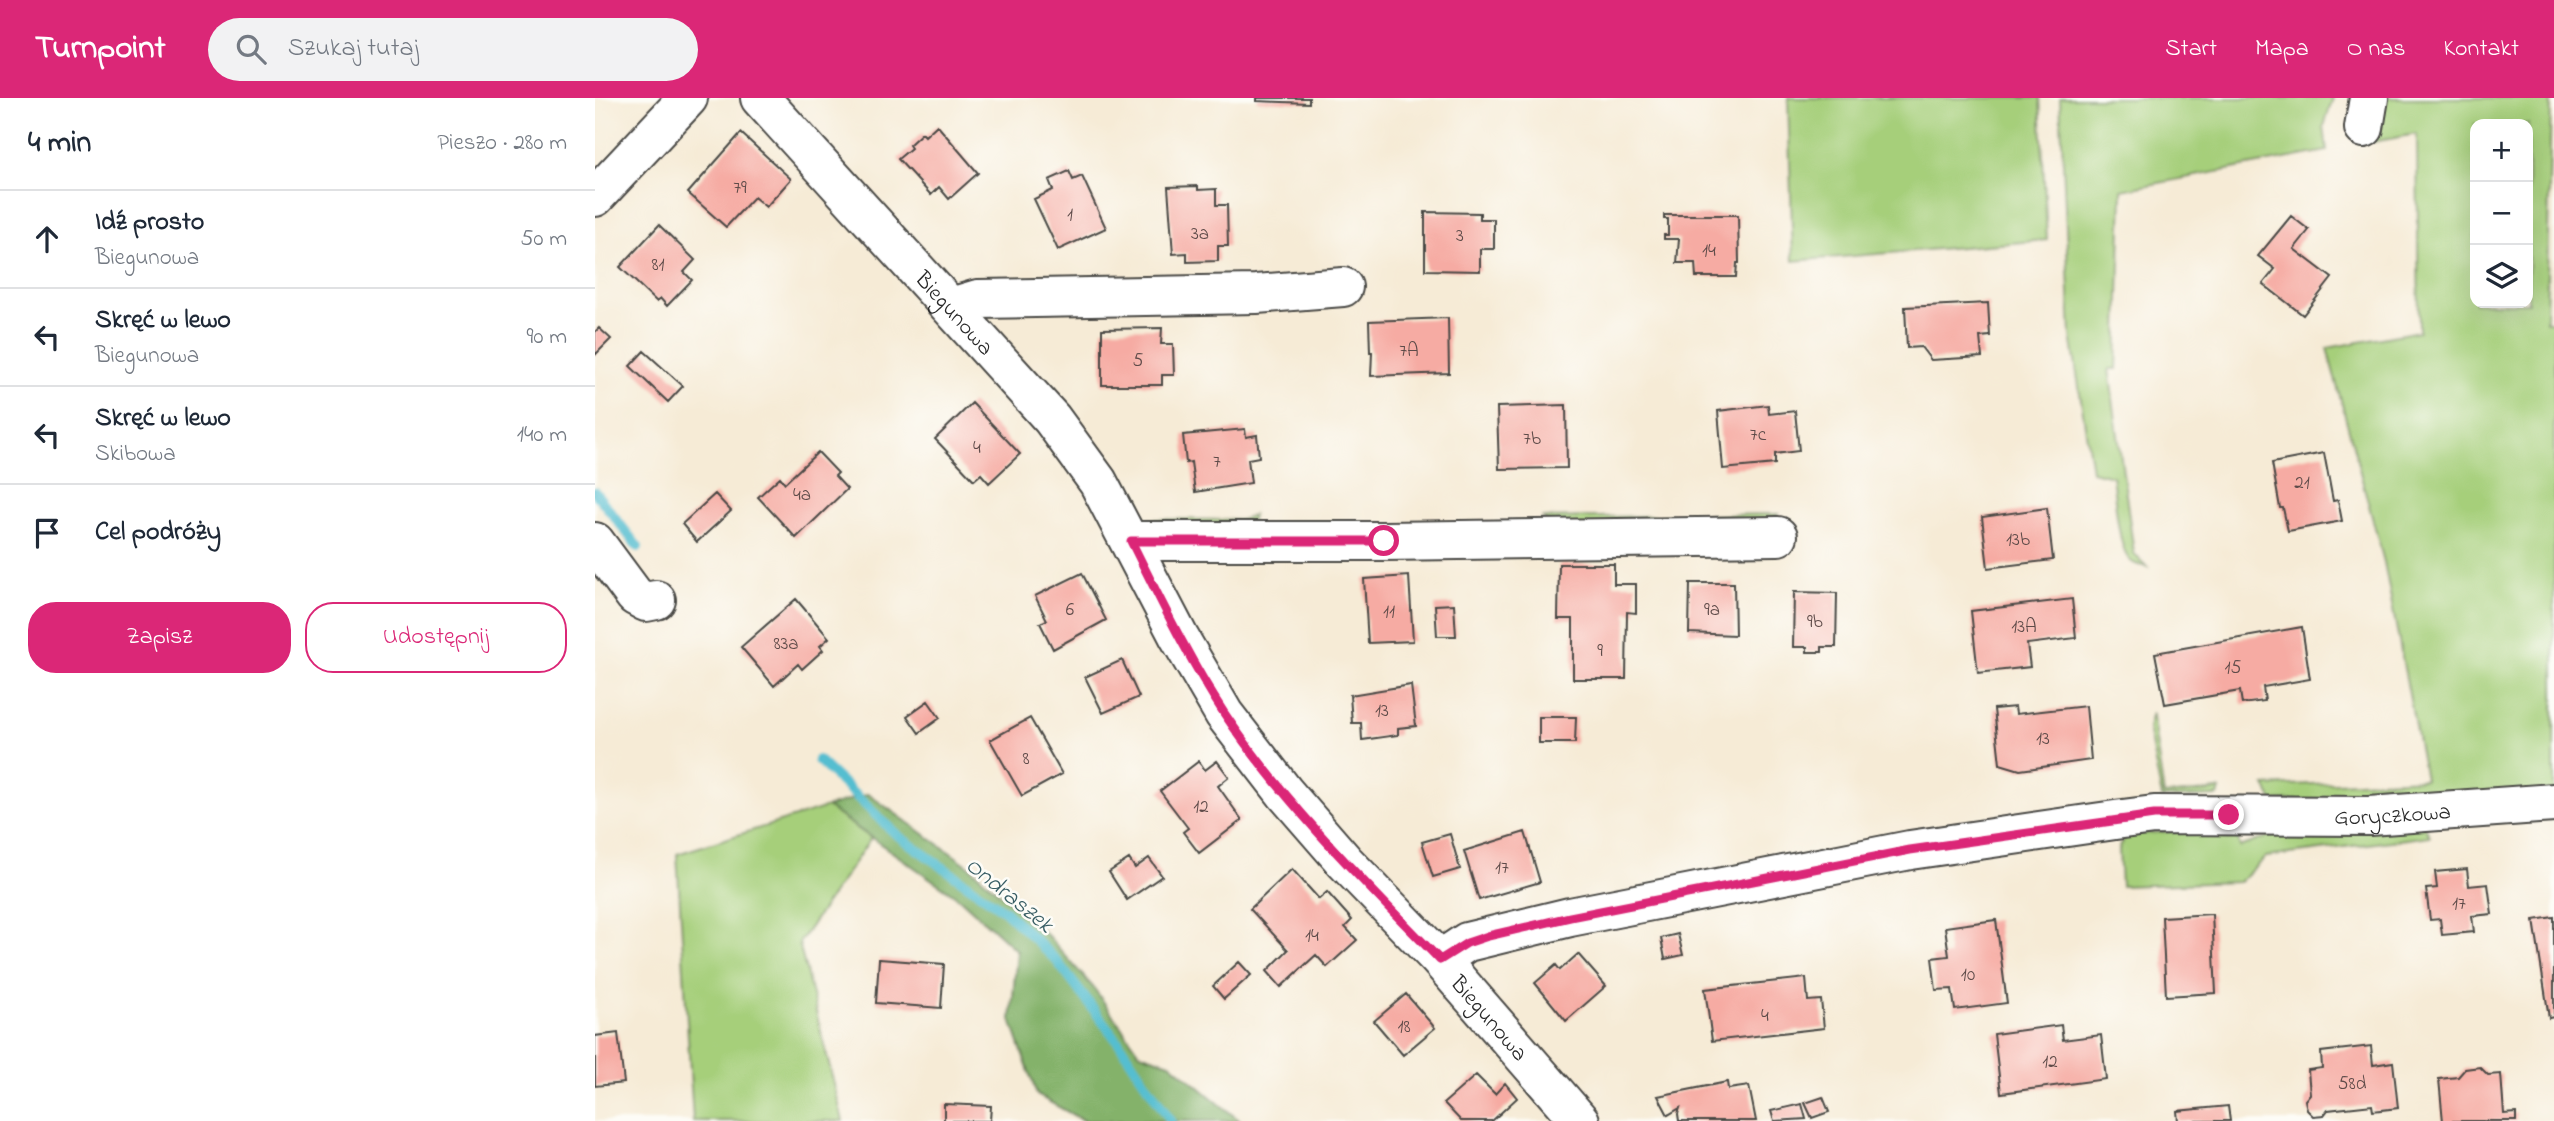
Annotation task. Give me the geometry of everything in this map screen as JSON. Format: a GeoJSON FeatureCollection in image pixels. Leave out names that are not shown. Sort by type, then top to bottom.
{"type":"FeatureCollection","features":[{"type":"Feature","properties":{"kind":"street"},"geometry":{"type":"LineString","coordinates":[[595,197],[688,98]]}},
{"type":"Feature","properties":{"kind":"street","name":"Biegunowa"},"geometry":{"type":"LineString","coordinates":[[760,98],[1052,419],[1098,482],[1131,541],[1178,637],[1224,714],[1285,793],[1345,862],[1440,960],[1580,1121]]}},
{"type":"Feature","properties":{"kind":"street"},"geometry":{"type":"LineString","coordinates":[[951,307],[978,299],[1256,294],[1343,287]]}},
{"type":"Feature","properties":{"kind":"street"},"geometry":{"type":"LineString","coordinates":[[1131,541],[1778,536]]}},
{"type":"Feature","properties":{"kind":"street"},"geometry":{"type":"LineString","coordinates":[[595,542],[635,596],[646,602],[656,600]]}},
{"type":"Feature","properties":{"kind":"street","name":"Goryczkowa"},"geometry":{"type":"LineString","coordinates":[[1440,960],[1467,943],[1500,933],[1910,850],[2154,815],[2369,816],[2554,803]]}},
{"type":"Feature","properties":{"kind":"green space"},"geometry":{"type":"Polygon","coordinates":[[[1788,98],[2040,98],[2047,240],[1793,261],[1788,98]]]}},
{"type":"Feature","properties":{"kind":"green space"},"geometry":{"type":"Polygon","coordinates":[[[2060,98],[2333,98],[2324,126],[2327,151],[2122,190],[2117,369],[2109,369],[2134,554],[2147,567],[2132,562],[2125,551],[2119,531],[2112,476],[2092,471],[2071,335],[2060,98]]]}},
{"type":"Feature","properties":{"kind":"green space"},"geometry":{"type":"Polygon","coordinates":[[[2383,98],[2551,98],[2546,321],[2554,321],[2554,792],[2273,801],[2265,786],[2425,779],[2384,562],[2327,348],[2419,331],[2417,134],[2372,142],[2383,98]]]}},
{"type":"Feature","properties":{"kind":"green space"},"geometry":{"type":"Polygon","coordinates":[[[1068,412],[1137,494],[1145,519],[1241,520],[1253,515],[1251,524],[1151,528],[1139,519],[1068,412]]]}},
{"type":"Feature","properties":{"kind":"green space"},"geometry":{"type":"Polygon","coordinates":[[[1778,514],[1771,525],[1552,527],[1543,518],[1778,514]]]}},
{"type":"Feature","properties":{"kind":"green space"},"geometry":{"type":"Polygon","coordinates":[[[2152,713],[2164,795],[2220,790],[2218,796],[2162,798],[2148,728],[2152,713]]]}},
{"type":"Feature","properties":{"kind":"green space"},"geometry":{"type":"Polygon","coordinates":[[[868,794],[969,866],[1047,935],[1093,987],[1140,1053],[1170,1063],[1240,1121],[1084,1121],[1037,1095],[1011,1020],[1017,951],[960,899],[827,807],[868,794]]]}},
{"type":"Feature","properties":{"kind":"green space"},"geometry":{"type":"Polygon","coordinates":[[[827,807],[871,838],[799,943],[843,1121],[693,1121],[677,854],[827,807]]]}},
{"type":"Feature","properties":{"kind":"green space"},"geometry":{"type":"Polygon","coordinates":[[[2424,825],[2430,836],[2266,857],[2239,882],[2121,886],[2119,849],[2126,835],[2235,826],[2240,847],[2286,830],[2424,825]]]}},
{"type":"Feature","properties":{"kind":"building"},"geometry":{"type":"Polygon","coordinates":[[[1257,98],[1309,98],[1309,103],[1257,101],[1257,98]]]}},
{"type":"Feature","properties":{"kind":"building"},"geometry":{"type":"Polygon","coordinates":[[[937,125],[978,173],[949,199],[939,187],[931,195],[898,159],[922,133],[925,136],[937,125]]]}},
{"type":"Feature","properties":{"kind":"building"},"geometry":{"type":"Polygon","coordinates":[[[741,133],[791,179],[766,207],[754,197],[726,227],[688,193],[741,133]]]}},
{"type":"Feature","properties":{"kind":"building"},"geometry":{"type":"Polygon","coordinates":[[[1069,171],[1073,180],[1082,176],[1106,228],[1058,250],[1034,199],[1053,190],[1049,180],[1069,171]]]}},
{"type":"Feature","properties":{"kind":"building"},"geometry":{"type":"Polygon","coordinates":[[[1198,186],[1198,190],[1216,189],[1216,205],[1227,205],[1228,246],[1218,246],[1218,261],[1187,262],[1187,253],[1173,254],[1168,187],[1198,186]]]}},
{"type":"Feature","properties":{"kind":"building"},"geometry":{"type":"Polygon","coordinates":[[[1425,212],[1480,213],[1480,219],[1494,219],[1494,249],[1480,249],[1480,271],[1425,270],[1425,212]]]}},
{"type":"Feature","properties":{"kind":"building"},"geometry":{"type":"Polygon","coordinates":[[[1664,215],[1738,215],[1739,263],[1736,277],[1696,277],[1695,263],[1677,263],[1679,239],[1664,239],[1664,235],[1668,235],[1668,219],[1664,219],[1664,215]]]}},
{"type":"Feature","properties":{"kind":"building"},"geometry":{"type":"Polygon","coordinates":[[[2291,216],[2309,230],[2294,249],[2332,278],[2303,315],[2263,284],[2275,269],[2258,256],[2291,216]]]}},
{"type":"Feature","properties":{"kind":"building"},"geometry":{"type":"Polygon","coordinates":[[[659,225],[695,260],[684,272],[692,280],[667,306],[660,298],[657,302],[620,267],[659,225]]]}},
{"type":"Feature","properties":{"kind":"building"},"geometry":{"type":"Polygon","coordinates":[[[1988,303],[1990,336],[1980,337],[1982,357],[1931,360],[1921,347],[1907,348],[1905,307],[1988,303]]]}},
{"type":"Feature","properties":{"kind":"building"},"geometry":{"type":"Polygon","coordinates":[[[1448,318],[1449,373],[1371,376],[1369,321],[1448,318]]]}},
{"type":"Feature","properties":{"kind":"building"},"geometry":{"type":"Polygon","coordinates":[[[599,328],[611,339],[595,355],[595,332],[599,328]]]}},
{"type":"Feature","properties":{"kind":"building"},"geometry":{"type":"Polygon","coordinates":[[[1162,328],[1161,344],[1173,344],[1174,375],[1162,375],[1162,385],[1102,385],[1102,329],[1162,328]]]}},
{"type":"Feature","properties":{"kind":"building"},"geometry":{"type":"Polygon","coordinates":[[[644,351],[683,386],[668,402],[630,366],[644,351]]]}},
{"type":"Feature","properties":{"kind":"building"},"geometry":{"type":"Polygon","coordinates":[[[972,403],[1020,454],[989,483],[981,474],[974,480],[935,439],[972,403]]]}},
{"type":"Feature","properties":{"kind":"building"},"geometry":{"type":"Polygon","coordinates":[[[1566,405],[1567,468],[1499,469],[1497,407],[1566,405]]]}},
{"type":"Feature","properties":{"kind":"building"},"geometry":{"type":"Polygon","coordinates":[[[1768,405],[1769,414],[1795,411],[1799,451],[1775,454],[1775,464],[1723,469],[1718,411],[1768,405]]]}},
{"type":"Feature","properties":{"kind":"building"},"geometry":{"type":"Polygon","coordinates":[[[1245,429],[1246,437],[1257,435],[1259,457],[1248,459],[1251,483],[1195,492],[1191,462],[1186,463],[1183,435],[1245,429]]]}},
{"type":"Feature","properties":{"kind":"building"},"geometry":{"type":"Polygon","coordinates":[[[818,452],[838,473],[835,476],[847,489],[796,538],[758,497],[780,477],[785,483],[818,452]]]}},
{"type":"Feature","properties":{"kind":"building"},"geometry":{"type":"Polygon","coordinates":[[[2324,453],[2333,501],[2338,500],[2342,521],[2288,531],[2283,508],[2280,508],[2272,463],[2324,453]]]}},
{"type":"Feature","properties":{"kind":"building"},"geometry":{"type":"Polygon","coordinates":[[[715,494],[731,511],[697,542],[682,524],[715,494]]]}},
{"type":"Feature","properties":{"kind":"building"},"geometry":{"type":"Polygon","coordinates":[[[2047,508],[2053,560],[1988,568],[1982,517],[2047,508]]]}},
{"type":"Feature","properties":{"kind":"building"},"geometry":{"type":"Polygon","coordinates":[[[1559,564],[1614,564],[1614,584],[1636,584],[1636,613],[1627,612],[1626,679],[1573,679],[1573,619],[1558,619],[1559,564]]]}},
{"type":"Feature","properties":{"kind":"building"},"geometry":{"type":"Polygon","coordinates":[[[1082,573],[1106,620],[1053,649],[1040,623],[1047,620],[1035,596],[1082,573]]]}},
{"type":"Feature","properties":{"kind":"building"},"geometry":{"type":"Polygon","coordinates":[[[1409,576],[1413,641],[1368,643],[1364,579],[1409,576]]]}},
{"type":"Feature","properties":{"kind":"building"},"geometry":{"type":"Polygon","coordinates":[[[1690,583],[1734,583],[1735,635],[1689,633],[1690,583]]]}},
{"type":"Feature","properties":{"kind":"building"},"geometry":{"type":"Polygon","coordinates":[[[1794,592],[1837,593],[1836,647],[1822,647],[1822,652],[1807,652],[1807,647],[1793,647],[1794,592]]]}},
{"type":"Feature","properties":{"kind":"building"},"geometry":{"type":"Polygon","coordinates":[[[796,599],[829,638],[820,646],[823,650],[802,669],[798,664],[774,686],[741,647],[796,599]]]}},
{"type":"Feature","properties":{"kind":"building"},"geometry":{"type":"Polygon","coordinates":[[[2072,599],[2076,638],[2027,644],[2030,667],[1978,673],[1971,611],[2072,599]]]}},
{"type":"Feature","properties":{"kind":"building"},"geometry":{"type":"Polygon","coordinates":[[[1454,604],[1456,636],[1437,636],[1435,605],[1454,604]]]}},
{"type":"Feature","properties":{"kind":"building"},"geometry":{"type":"Polygon","coordinates":[[[2302,627],[2310,679],[2263,687],[2265,701],[2242,704],[2240,691],[2165,704],[2155,653],[2302,627]]]}},
{"type":"Feature","properties":{"kind":"building"},"geometry":{"type":"Polygon","coordinates":[[[1122,660],[1139,697],[1103,713],[1085,677],[1122,660]]]}},
{"type":"Feature","properties":{"kind":"building"},"geometry":{"type":"Polygon","coordinates":[[[1411,685],[1416,726],[1398,728],[1398,735],[1362,740],[1361,723],[1352,723],[1350,695],[1411,685]]]}},
{"type":"Feature","properties":{"kind":"building"},"geometry":{"type":"Polygon","coordinates":[[[928,701],[940,718],[919,733],[907,716],[928,701]]]}},
{"type":"Feature","properties":{"kind":"building"},"geometry":{"type":"Polygon","coordinates":[[[2086,706],[2091,760],[2020,770],[2000,764],[1994,709],[2015,707],[2016,714],[2086,706]]]}},
{"type":"Feature","properties":{"kind":"building"},"geometry":{"type":"Polygon","coordinates":[[[1539,717],[1576,717],[1575,743],[1539,743],[1539,717]]]}},
{"type":"Feature","properties":{"kind":"building"},"geometry":{"type":"Polygon","coordinates":[[[1030,718],[1062,774],[1022,796],[990,740],[1030,718]]]}},
{"type":"Feature","properties":{"kind":"building"},"geometry":{"type":"Polygon","coordinates":[[[1199,761],[1205,770],[1217,761],[1229,777],[1218,786],[1242,820],[1199,853],[1183,832],[1188,828],[1160,791],[1199,761]]]}},
{"type":"Feature","properties":{"kind":"building"},"geometry":{"type":"Polygon","coordinates":[[[1525,832],[1540,882],[1479,900],[1464,851],[1525,832]]]}},
{"type":"Feature","properties":{"kind":"building"},"geometry":{"type":"Polygon","coordinates":[[[1450,834],[1460,869],[1433,877],[1422,842],[1450,834]]]}},
{"type":"Feature","properties":{"kind":"building"},"geometry":{"type":"Polygon","coordinates":[[[1149,858],[1162,876],[1127,900],[1109,872],[1129,859],[1135,868],[1149,858]]]}},
{"type":"Feature","properties":{"kind":"building"},"geometry":{"type":"Polygon","coordinates":[[[1292,869],[1319,899],[1327,892],[1352,920],[1345,927],[1357,940],[1327,967],[1316,955],[1281,987],[1267,971],[1288,950],[1250,909],[1292,869]]]}},
{"type":"Feature","properties":{"kind":"building"},"geometry":{"type":"Polygon","coordinates":[[[2467,869],[2469,886],[2488,884],[2492,914],[2472,916],[2474,932],[2442,935],[2440,919],[2430,920],[2426,889],[2437,888],[2435,872],[2467,869]]]}},
{"type":"Feature","properties":{"kind":"building"},"geometry":{"type":"Polygon","coordinates":[[[2212,914],[2216,993],[2166,996],[2162,917],[2212,914]]]}},
{"type":"Feature","properties":{"kind":"building"},"geometry":{"type":"Polygon","coordinates":[[[2554,917],[2554,1017],[2549,1018],[2534,920],[2554,917]]]}},
{"type":"Feature","properties":{"kind":"building"},"geometry":{"type":"Polygon","coordinates":[[[1996,920],[2007,1003],[1955,1010],[1952,989],[1936,990],[1932,958],[1949,956],[1945,927],[1996,920]]]}},
{"type":"Feature","properties":{"kind":"building"},"geometry":{"type":"Polygon","coordinates":[[[1678,934],[1683,955],[1665,959],[1661,938],[1678,934]]]}},
{"type":"Feature","properties":{"kind":"building"},"geometry":{"type":"Polygon","coordinates":[[[1578,954],[1606,986],[1566,1021],[1535,983],[1556,965],[1560,970],[1578,954]]]}},
{"type":"Feature","properties":{"kind":"building"},"geometry":{"type":"Polygon","coordinates":[[[879,959],[944,964],[941,1008],[876,1003],[879,959]]]}},
{"type":"Feature","properties":{"kind":"building"},"geometry":{"type":"Polygon","coordinates":[[[1239,962],[1251,975],[1224,999],[1213,986],[1239,962]]]}},
{"type":"Feature","properties":{"kind":"building"},"geometry":{"type":"Polygon","coordinates":[[[1806,978],[1808,1001],[1821,1000],[1824,1028],[1712,1041],[1705,989],[1806,978]]]}},
{"type":"Feature","properties":{"kind":"building"},"geometry":{"type":"Polygon","coordinates":[[[1406,994],[1435,1028],[1403,1055],[1374,1021],[1406,994]]]}},
{"type":"Feature","properties":{"kind":"building"},"geometry":{"type":"Polygon","coordinates":[[[2061,1025],[2063,1040],[2101,1035],[2106,1079],[2001,1093],[1994,1034],[2061,1025]]]}},
{"type":"Feature","properties":{"kind":"building"},"geometry":{"type":"Polygon","coordinates":[[[618,1033],[624,1083],[595,1086],[595,1036],[618,1033]]]}},
{"type":"Feature","properties":{"kind":"building"},"geometry":{"type":"Polygon","coordinates":[[[2371,1046],[2373,1065],[2393,1062],[2398,1108],[2373,1111],[2372,1105],[2328,1110],[2324,1115],[2313,1116],[2307,1110],[2305,1100],[2310,1094],[2308,1070],[2322,1068],[2321,1052],[2371,1046]]]}},
{"type":"Feature","properties":{"kind":"building"},"geometry":{"type":"Polygon","coordinates":[[[2480,1067],[2488,1075],[2501,1074],[2504,1114],[2516,1113],[2516,1121],[2443,1121],[2439,1079],[2458,1077],[2465,1069],[2480,1067]]]}},
{"type":"Feature","properties":{"kind":"building"},"geometry":{"type":"Polygon","coordinates":[[[1476,1075],[1495,1094],[1505,1083],[1517,1098],[1492,1121],[1461,1121],[1444,1103],[1476,1075]]]}},
{"type":"Feature","properties":{"kind":"building"},"geometry":{"type":"Polygon","coordinates":[[[1727,1082],[1728,1089],[1749,1086],[1756,1121],[1679,1121],[1680,1108],[1668,1115],[1658,1096],[1727,1082]]]}},
{"type":"Feature","properties":{"kind":"building"},"geometry":{"type":"Polygon","coordinates":[[[1823,1097],[1829,1112],[1812,1118],[1805,1103],[1823,1097]]]}},
{"type":"Feature","properties":{"kind":"building"},"geometry":{"type":"Polygon","coordinates":[[[944,1104],[991,1106],[990,1121],[944,1121],[944,1104]]]}},
{"type":"Feature","properties":{"kind":"building"},"geometry":{"type":"Polygon","coordinates":[[[1802,1104],[1806,1119],[1774,1121],[1771,1111],[1802,1104]]]}},
{"type":"Feature","properties":{"kind":"building"},"geometry":{"type":"Polygon","coordinates":[[[2228,1106],[2230,1121],[2178,1121],[2177,1111],[2228,1106]]]}},
{"type":"Feature","properties":{"kind":"waterway","name":"Ondraszek"},"geometry":{"type":"LineString","coordinates":[[595,492],[638,547]]}},
{"type":"Feature","properties":{"kind":"waterway","name":"Ondraszek"},"geometry":{"type":"LineString","coordinates":[[818,760],[897,835],[1005,911],[1056,960],[1119,1043],[1171,1121]]}},
{"type":"Feature","properties":{"kind":"route"},"geometry":{"type":"LineString","coordinates":[[1384,541],[1131,541],[1178,637],[1224,714],[1285,793],[1345,862],[1440,960],[1451,951],[1488,936],[1570,917],[1910,850],[2154,815],[2229,815]]}}]}
